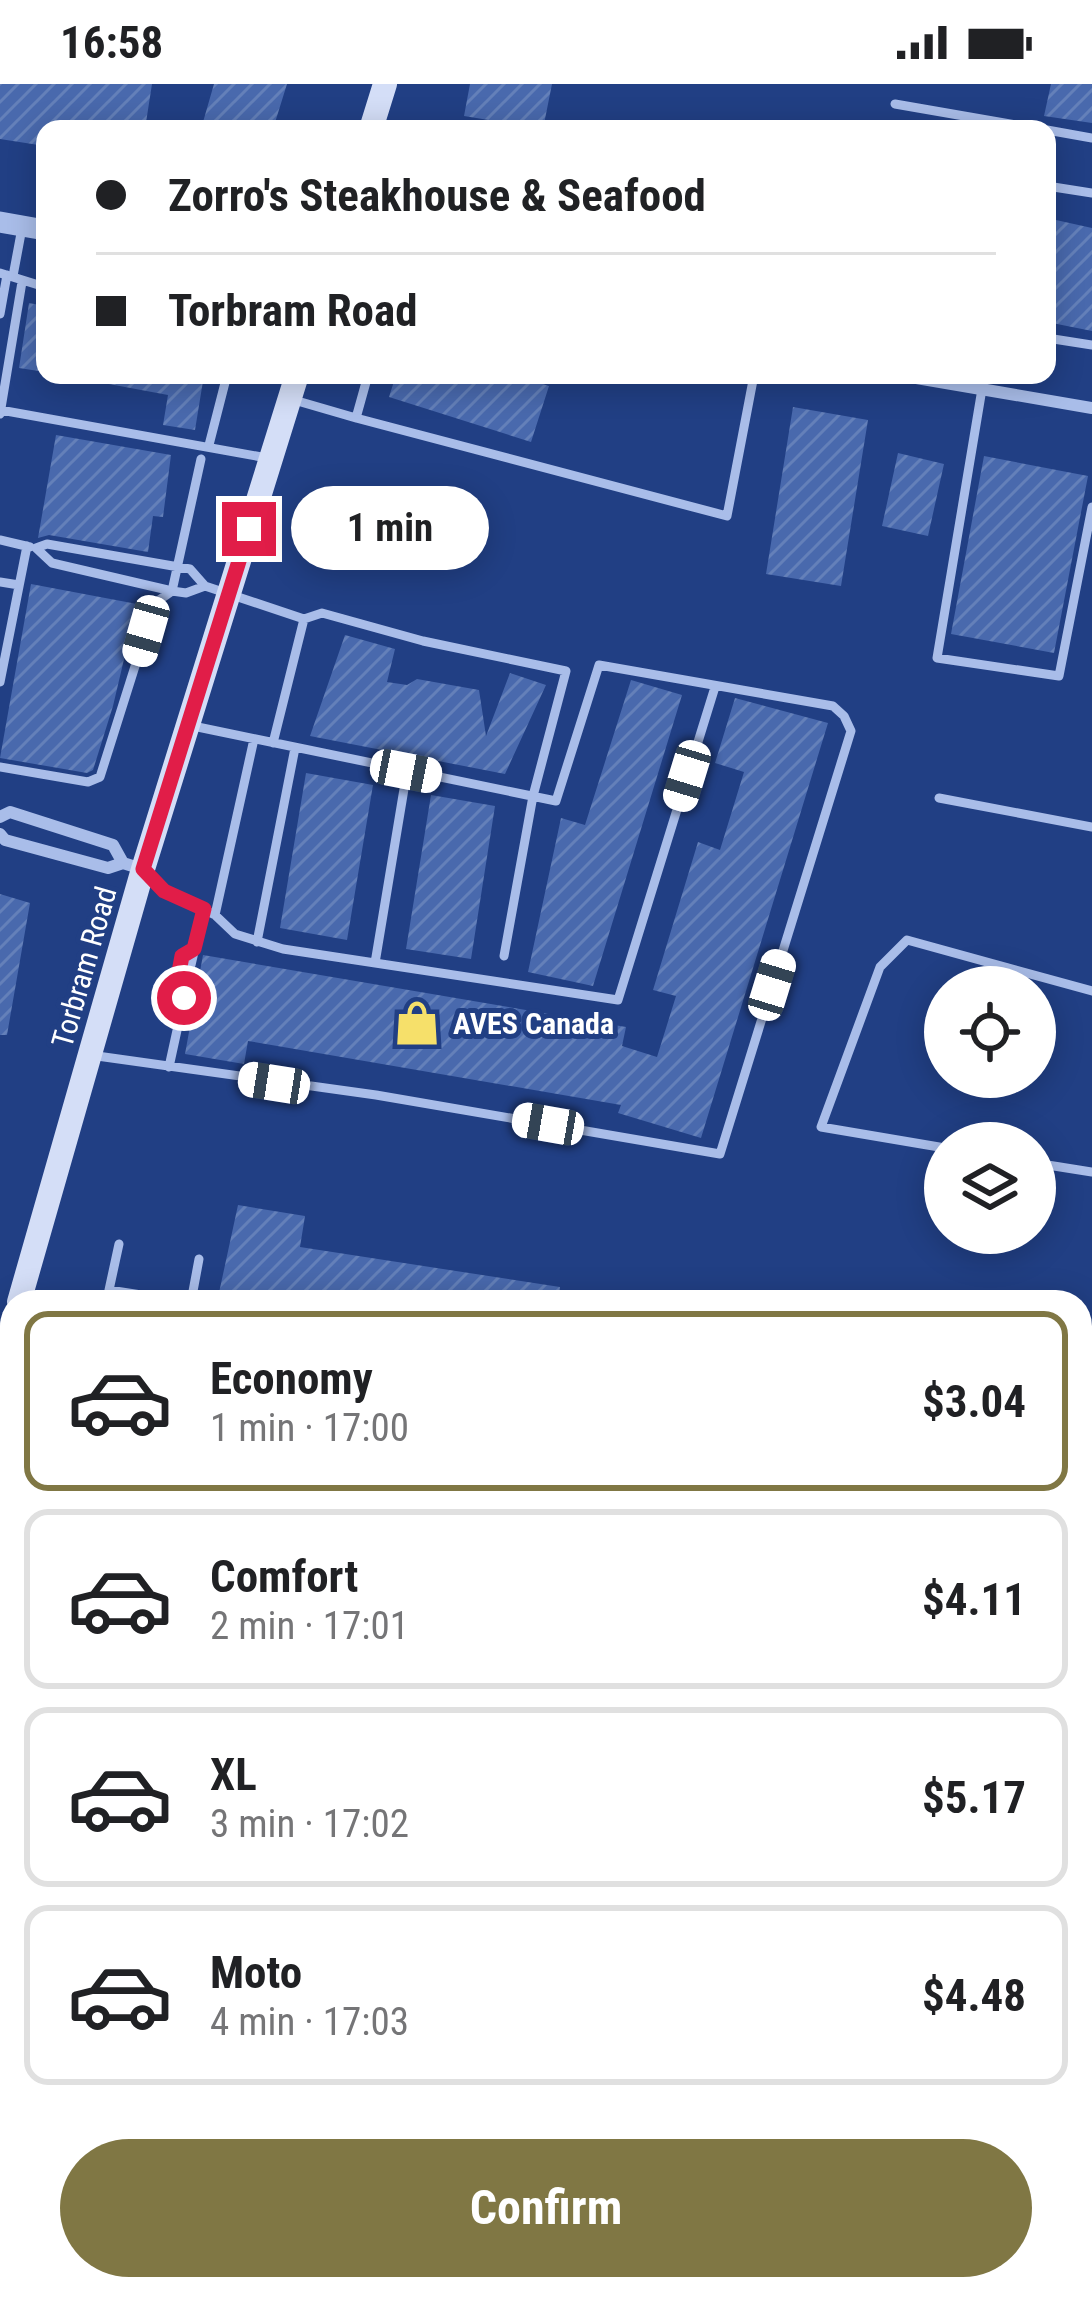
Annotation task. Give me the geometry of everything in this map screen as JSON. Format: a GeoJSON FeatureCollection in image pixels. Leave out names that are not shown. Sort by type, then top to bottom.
{"type":"FeatureCollection","features":[{"type":"Feature","properties":{"kind":"main road"},"geometry":{"type":"LineString","coordinates":[[374,120],[385,84]]}},
{"type":"Feature","properties":{"kind":"main road","name":"Torbram Road"},"geometry":{"type":"LineString","coordinates":[[22,1290],[90,1054],[133,866],[188,725],[218,589],[271,458],[293,387]]}},
{"type":"Feature","properties":{"kind":"street"},"geometry":{"type":"LineString","coordinates":[[956,384],[1092,408]]}},
{"type":"Feature","properties":{"kind":"street"},"geometry":{"type":"LineString","coordinates":[[0,817],[10,812],[113,845],[133,866]]}},
{"type":"Feature","properties":{"kind":"street"},"geometry":{"type":"LineString","coordinates":[[0,834],[5,840],[108,868],[133,866]]}},
{"type":"Feature","properties":{"kind":"lane"},"geometry":{"type":"LineString","coordinates":[[895,104],[986,120]]}},
{"type":"Feature","properties":{"kind":"lane"},"geometry":{"type":"LineString","coordinates":[[1056,132],[1092,138]]}},
{"type":"Feature","properties":{"kind":"lane"},"geometry":{"type":"LineString","coordinates":[[1056,188],[1092,194]]}},
{"type":"Feature","properties":{"kind":"lane"},"geometry":{"type":"LineString","coordinates":[[0,314],[23,226]]}},
{"type":"Feature","properties":{"kind":"lane"},"geometry":{"type":"LineString","coordinates":[[11,277],[0,412],[271,458]]}},
{"type":"Feature","properties":{"kind":"lane"},"geometry":{"type":"LineString","coordinates":[[1056,339],[1092,345]]}},
{"type":"Feature","properties":{"kind":"lane"},"geometry":{"type":"LineString","coordinates":[[209,445],[225,384]]}},
{"type":"Feature","properties":{"kind":"lane"},"geometry":{"type":"LineString","coordinates":[[356,418],[365,384]]}},
{"type":"Feature","properties":{"kind":"lane"},"geometry":{"type":"LineString","coordinates":[[293,387],[356,418],[728,516],[752,384]]}},
{"type":"Feature","properties":{"kind":"lane"},"geometry":{"type":"LineString","coordinates":[[982,389],[937,658],[1059,676],[1092,507]]}},
{"type":"Feature","properties":{"kind":"lane"},"geometry":{"type":"LineString","coordinates":[[0,767],[88,782],[100,777],[155,603],[172,591],[201,459]]}},
{"type":"Feature","properties":{"kind":"lane"},"geometry":{"type":"LineString","coordinates":[[0,540],[190,568],[218,589],[304,619],[322,613],[423,641],[566,671],[533,796],[504,956]]}},
{"type":"Feature","properties":{"kind":"lane"},"geometry":{"type":"LineString","coordinates":[[32,547],[52,563],[172,591],[218,589]]}},
{"type":"Feature","properties":{"kind":"lane"},"geometry":{"type":"LineString","coordinates":[[0,682],[19,585],[32,547]]}},
{"type":"Feature","properties":{"kind":"lane"},"geometry":{"type":"LineString","coordinates":[[0,582],[19,585]]}},
{"type":"Feature","properties":{"kind":"lane"},"geometry":{"type":"LineString","coordinates":[[273,743],[304,619]]}},
{"type":"Feature","properties":{"kind":"lane"},"geometry":{"type":"LineString","coordinates":[[90,1054],[376,1094],[720,1154],[851,731],[833,706],[599,665],[556,801],[188,725]]}},
{"type":"Feature","properties":{"kind":"lane"},"geometry":{"type":"LineString","coordinates":[[133,866],[164,891],[257,942],[618,1000],[715,687]]}},
{"type":"Feature","properties":{"kind":"lane"},"geometry":{"type":"LineString","coordinates":[[215,915],[254,739]]}},
{"type":"Feature","properties":{"kind":"lane"},"geometry":{"type":"LineString","coordinates":[[257,942],[296,748]]}},
{"type":"Feature","properties":{"kind":"lane"},"geometry":{"type":"LineString","coordinates":[[375,963],[406,771]]}},
{"type":"Feature","properties":{"kind":"lane"},"geometry":{"type":"LineString","coordinates":[[939,798],[1092,827]]}},
{"type":"Feature","properties":{"kind":"lane"},"geometry":{"type":"LineString","coordinates":[[191,965],[204,909]]}},
{"type":"Feature","properties":{"kind":"lane"},"geometry":{"type":"LineString","coordinates":[[924,1144],[821,1127],[880,967],[907,940],[1092,991]]}},
{"type":"Feature","properties":{"kind":"lane"},"geometry":{"type":"LineString","coordinates":[[184,998],[176,988],[182,956],[194,949]]}},
{"type":"Feature","properties":{"kind":"lane"},"geometry":{"type":"LineString","coordinates":[[169,1067],[188,980]]}},
{"type":"Feature","properties":{"kind":"lane"},"geometry":{"type":"LineString","coordinates":[[1056,1166],[1092,1172]]}},
{"type":"Feature","properties":{"kind":"lane"},"geometry":{"type":"LineString","coordinates":[[109,1290],[119,1244]]}},
{"type":"Feature","properties":{"kind":"lane"},"geometry":{"type":"LineString","coordinates":[[191,1290],[199,1259]]}},
{"type":"Feature","properties":{"kind":"building"},"geometry":{"type":"Polygon","coordinates":[[[0,84],[152,84],[146,120],[36,120],[36,145],[0,139],[0,84]]]}},
{"type":"Feature","properties":{"kind":"building"},"geometry":{"type":"Polygon","coordinates":[[[214,84],[287,84],[276,120],[204,120],[214,84]]]}},
{"type":"Feature","properties":{"kind":"building"},"geometry":{"type":"Polygon","coordinates":[[[470,84],[552,84],[545,120],[464,116],[470,84]]]}},
{"type":"Feature","properties":{"kind":"building"},"geometry":{"type":"Polygon","coordinates":[[[1051,84],[1092,84],[1092,123],[1044,116],[1051,84]]]}},
{"type":"Feature","properties":{"kind":"building"},"geometry":{"type":"Polygon","coordinates":[[[1056,220],[1092,228],[1092,331],[1056,324],[1056,220]]]}},
{"type":"Feature","properties":{"kind":"building"},"geometry":{"type":"Polygon","coordinates":[[[29,303],[36,304],[36,371],[19,368],[29,303]]]}},
{"type":"Feature","properties":{"kind":"building"},"geometry":{"type":"Polygon","coordinates":[[[109,384],[203,384],[195,430],[163,425],[168,395],[109,384]]]}},
{"type":"Feature","properties":{"kind":"building"},"geometry":{"type":"Polygon","coordinates":[[[393,384],[549,386],[531,442],[389,397],[393,384]]]}},
{"type":"Feature","properties":{"kind":"building"},"geometry":{"type":"Polygon","coordinates":[[[793,407],[868,420],[841,586],[766,574],[793,407]]]}},
{"type":"Feature","properties":{"kind":"building"},"geometry":{"type":"Polygon","coordinates":[[[56,435],[171,455],[163,517],[153,516],[148,552],[49,535],[38,538],[56,435]]]}},
{"type":"Feature","properties":{"kind":"building"},"geometry":{"type":"Polygon","coordinates":[[[898,453],[944,464],[928,536],[882,526],[898,453]]]}},
{"type":"Feature","properties":{"kind":"building"},"geometry":{"type":"Polygon","coordinates":[[[984,456],[1088,476],[1054,653],[951,634],[984,456]]]}},
{"type":"Feature","properties":{"kind":"building"},"geometry":{"type":"Polygon","coordinates":[[[31,584],[137,604],[113,706],[93,770],[87,773],[0,758],[31,584]]]}},
{"type":"Feature","properties":{"kind":"building"},"geometry":{"type":"Polygon","coordinates":[[[345,635],[395,649],[387,682],[407,685],[417,679],[479,690],[486,736],[510,673],[546,685],[505,774],[310,736],[345,635]]]}},
{"type":"Feature","properties":{"kind":"building"},"geometry":{"type":"Polygon","coordinates":[[[631,680],[682,695],[593,986],[528,972],[561,818],[585,825],[631,680]]]}},
{"type":"Feature","properties":{"kind":"building"},"geometry":{"type":"Polygon","coordinates":[[[735,698],[828,723],[701,1138],[618,1113],[621,1105],[248,1041],[244,1064],[185,1054],[203,955],[626,1027],[622,1046],[657,1057],[676,996],[653,990],[698,842],[720,850],[744,772],[715,763],[735,698]]]}},
{"type":"Feature","properties":{"kind":"building"},"geometry":{"type":"Polygon","coordinates":[[[306,773],[373,785],[347,940],[280,928],[306,773]]]}},
{"type":"Feature","properties":{"kind":"building"},"geometry":{"type":"Polygon","coordinates":[[[431,795],[495,806],[471,959],[406,949],[431,795]]]}},
{"type":"Feature","properties":{"kind":"building"},"geometry":{"type":"Polygon","coordinates":[[[0,894],[30,903],[7,1035],[0,1035],[0,894]]]}},
{"type":"Feature","properties":{"kind":"building"},"geometry":{"type":"Polygon","coordinates":[[[238,1205],[305,1216],[300,1247],[560,1287],[560,1290],[220,1290],[238,1205]]]}},
{"type":"Feature","properties":{"kind":"place","name":"AVES Canada"},"geometry":{"type":"Point","coordinates":[417,1023]}},
{"type":"Feature","properties":{"kind":"route"},"geometry":{"type":"LineString","coordinates":[[184,998],[176,988],[182,956],[194,949],[204,909],[164,891],[143,869],[249,529]]}}]}
